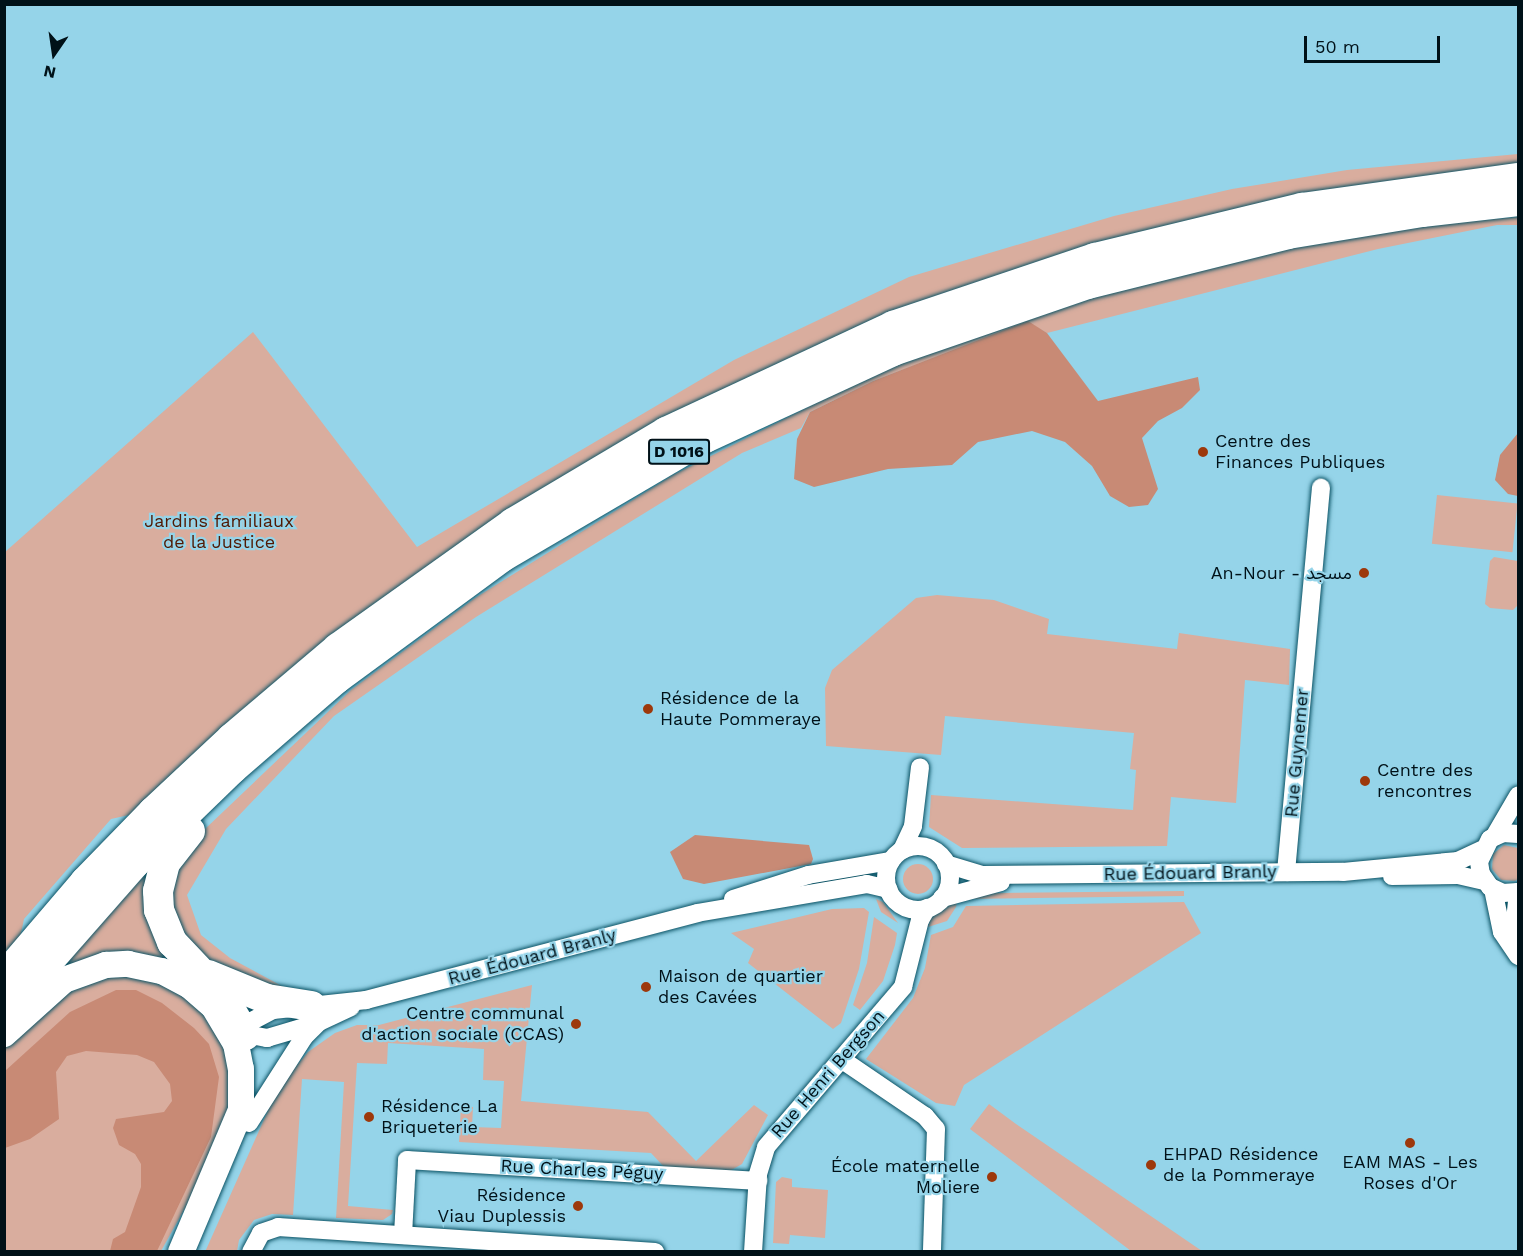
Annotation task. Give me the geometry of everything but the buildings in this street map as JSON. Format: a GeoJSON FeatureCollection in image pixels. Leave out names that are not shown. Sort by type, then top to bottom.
{"type":"FeatureCollection","features":[{"type":"Feature","properties":{"kind":"highway","name":"D 1016"},"geometry":{"type":"LineString","coordinates":[[4,977],[86,882],[153,812],[240,730],[338,648],[513,523],[666,432],[884,330],[1095,258],[1302,208],[1518,178]]}},
{"type":"Feature","properties":{"kind":"highway","name":"D 1016"},"geometry":{"type":"LineString","coordinates":[[4,1012],[135,863],[310,700],[445,597],[587,504],[705,438],[893,351],[1088,284],[1219,249],[1354,222],[1518,201]]}},
{"type":"Feature","properties":{"kind":"highway"},"geometry":{"type":"LineString","coordinates":[[237,1039],[223,996],[172,942],[162,921],[158,891],[165,864],[175,847],[310,700]]}},
{"type":"Feature","properties":{"kind":"highway"},"geometry":{"type":"LineString","coordinates":[[199,971],[243,992],[315,1014]]}},
{"type":"Feature","properties":{"kind":"main road"},"geometry":{"type":"LineString","coordinates":[[4,1034],[64,980],[84,970],[116,964],[151,968],[182,981],[214,1007],[237,1039],[257,1080],[249,1123],[195,1251]]}},
{"type":"Feature","properties":{"kind":"main road"},"geometry":{"type":"LineString","coordinates":[[181,1251],[238,1121],[242,1086],[237,1039]]}},
{"type":"Feature","properties":{"kind":"street","name":"Rue Guynemer"},"geometry":{"type":"LineString","coordinates":[[1286,872],[1321,488]]}},
{"type":"Feature","properties":{"kind":"street"},"geometry":{"type":"LineString","coordinates":[[917,805],[922,837],[930,849],[946,864],[949,880],[935,903],[904,906],[888,889],[886,875],[912,832],[920,767]]}},
{"type":"Feature","properties":{"kind":"street"},"geometry":{"type":"LineString","coordinates":[[1518,796],[1488,843],[1479,866],[1489,885],[1502,932],[1518,956]]}},
{"type":"Feature","properties":{"kind":"street","name":"Rue Édouard Branly"},"geometry":{"type":"LineString","coordinates":[[1343,872],[1458,861],[1488,843],[1518,834]]}},
{"type":"Feature","properties":{"kind":"street"},"geometry":{"type":"LineString","coordinates":[[896,856],[914,846],[930,849]]}},
{"type":"Feature","properties":{"kind":"street","name":"Rue Édouard Branly"},"geometry":{"type":"LineString","coordinates":[[237,1039],[267,1038],[315,1014],[697,913],[808,875],[896,856]]}},
{"type":"Feature","properties":{"kind":"street","name":"Rue Édouard Branly"},"geometry":{"type":"LineString","coordinates":[[946,864],[978,874],[1343,872],[1411,877],[1458,875],[1518,892]]}},
{"type":"Feature","properties":{"kind":"street","name":"Rue Édouard Branly"},"geometry":{"type":"LineString","coordinates":[[935,903],[1038,875]]}},
{"type":"Feature","properties":{"kind":"street","name":"Rue Édouard Branly"},"geometry":{"type":"LineString","coordinates":[[697,913],[867,884],[888,889]]}},
{"type":"Feature","properties":{"kind":"street"},"geometry":{"type":"LineString","coordinates":[[1518,892],[1515,919],[1518,942]]}},
{"type":"Feature","properties":{"kind":"street","name":"Rue Henri Bergson"},"geometry":{"type":"LineString","coordinates":[[753,1251],[761,1161],[771,1140],[889,1003],[910,971],[918,925],[935,903]]}},
{"type":"Feature","properties":{"kind":"street","name":"Rue Henri Bergson"},"geometry":{"type":"LineString","coordinates":[[889,1003],[907,935],[904,906]]}},
{"type":"Feature","properties":{"kind":"street","name":"Rue Édouard Branly"},"geometry":{"type":"LineString","coordinates":[[237,1039],[252,1021],[265,1012],[315,1014]]}},
{"type":"Feature","properties":{"kind":"street"},"geometry":{"type":"LineString","coordinates":[[249,1123],[315,1014]]}},
{"type":"Feature","properties":{"kind":"street"},"geometry":{"type":"LineString","coordinates":[[841,1059],[931,1121],[938,1142],[932,1251]]}},
{"type":"Feature","properties":{"kind":"street","name":"Rue Charles Péguy"},"geometry":{"type":"LineString","coordinates":[[402,1235],[407,1160],[758,1181]]}},
{"type":"Feature","properties":{"kind":"street"},"geometry":{"type":"LineString","coordinates":[[252,1251],[261,1233],[278,1227],[570,1249],[655,1251]]}},
{"type":"Feature","properties":{"kind":"green space","name":"Jardins familiaux de la Justice"},"geometry":{"type":"Polygon","coordinates":[[[1518,154],[1518,171],[824,342],[129,815],[111,819],[24,919],[19,943],[5,961],[5,552],[253,332],[417,547],[734,360],[909,277],[1114,216],[1232,189],[1347,170],[1518,154]]]}},
{"type":"Feature","properties":{"kind":"green space"},"geometry":{"type":"Polygon","coordinates":[[[1518,217],[1518,225],[1497,225],[1378,249],[1047,333],[1028,322],[873,381],[810,412],[801,428],[742,453],[476,617],[334,716],[226,829],[187,895],[201,935],[230,958],[293,992],[258,987],[189,953],[168,910],[184,849],[351,690],[475,598],[673,475],[900,361],[1142,281],[1379,229],[1518,217]]]}},
{"type":"Feature","properties":{"kind":"green space"},"geometry":{"type":"Polygon","coordinates":[[[1437,495],[1518,503],[1512,552],[1432,544],[1437,495]]]}},
{"type":"Feature","properties":{"kind":"green space"},"geometry":{"type":"Polygon","coordinates":[[[1494,557],[1518,561],[1517,606],[1513,610],[1490,608],[1485,604],[1490,561],[1494,557]]]}},
{"type":"Feature","properties":{"kind":"green space"},"geometry":{"type":"Polygon","coordinates":[[[937,595],[994,600],[1049,619],[1047,634],[1177,649],[1179,633],[1290,649],[1289,685],[1245,680],[1236,803],[1171,797],[1167,846],[962,848],[929,827],[931,795],[1133,810],[1136,770],[1130,769],[1134,733],[945,716],[941,755],[826,746],[825,688],[832,670],[916,598],[937,595]]]}},
{"type":"Feature","properties":{"kind":"green space"},"geometry":{"type":"Polygon","coordinates":[[[1504,845],[1518,848],[1518,879],[1515,881],[1501,880],[1492,869],[1493,854],[1504,845]]]}},
{"type":"Feature","properties":{"kind":"green space"},"geometry":{"type":"Polygon","coordinates":[[[155,860],[190,970],[46,979],[155,860]]]}},
{"type":"Feature","properties":{"kind":"green space"},"geometry":{"type":"Polygon","coordinates":[[[918,864],[929,868],[933,879],[929,890],[918,894],[907,890],[903,879],[907,868],[918,864]]]}},
{"type":"Feature","properties":{"kind":"green space"},"geometry":{"type":"Polygon","coordinates":[[[1184,891],[1184,896],[967,899],[993,893],[1184,891]]]}},
{"type":"Feature","properties":{"kind":"green space"},"geometry":{"type":"Polygon","coordinates":[[[876,899],[883,902],[898,923],[881,912],[876,899]]]}},
{"type":"Feature","properties":{"kind":"green space"},"geometry":{"type":"Polygon","coordinates":[[[954,899],[958,899],[956,907],[947,921],[928,927],[931,918],[954,899]]]}},
{"type":"Feature","properties":{"kind":"green space"},"geometry":{"type":"Polygon","coordinates":[[[1184,902],[1201,933],[964,1085],[955,1106],[936,1103],[866,1059],[913,998],[925,968],[931,935],[953,927],[966,906],[1184,902]]]}},
{"type":"Feature","properties":{"kind":"green space"},"geometry":{"type":"Polygon","coordinates":[[[864,908],[869,912],[859,969],[841,1023],[833,1029],[748,963],[754,949],[731,933],[832,909],[864,908]]]}},
{"type":"Feature","properties":{"kind":"green space"},"geometry":{"type":"Polygon","coordinates":[[[874,917],[897,933],[883,981],[860,1010],[853,1005],[867,963],[874,917]]]}},
{"type":"Feature","properties":{"kind":"green space"},"geometry":{"type":"Polygon","coordinates":[[[144,973],[173,984],[223,1033],[235,1105],[207,1169],[161,1251],[5,1252],[5,1048],[56,995],[105,974],[144,973]]]}},
{"type":"Feature","properties":{"kind":"green space"},"geometry":{"type":"Polygon","coordinates":[[[532,985],[521,1101],[648,1112],[696,1161],[754,1105],[768,1115],[742,1164],[728,1172],[666,1169],[651,1153],[459,1142],[461,1106],[473,1107],[472,1127],[501,1128],[504,1081],[483,1080],[484,1049],[388,1043],[387,1064],[357,1063],[348,1206],[393,1210],[392,1214],[383,1220],[336,1218],[344,1082],[302,1079],[293,1215],[272,1214],[254,1220],[239,1240],[237,1251],[205,1252],[278,1088],[308,1052],[335,1033],[357,1025],[379,1025],[532,985]]]}},
{"type":"Feature","properties":{"kind":"green space"},"geometry":{"type":"Polygon","coordinates":[[[989,1104],[1202,1251],[1131,1251],[970,1129],[989,1104]]]}},
{"type":"Feature","properties":{"kind":"green space"},"geometry":{"type":"Polygon","coordinates":[[[782,1177],[792,1179],[792,1187],[828,1190],[825,1238],[790,1235],[789,1244],[773,1243],[776,1182],[782,1177]]]}},
{"type":"Feature","properties":{"kind":"shaded area"},"geometry":{"type":"Polygon","coordinates":[[[1028,321],[1047,333],[1098,401],[1198,377],[1200,390],[1182,408],[1158,421],[1142,438],[1158,489],[1148,505],[1129,507],[1110,496],[1092,466],[1065,442],[1032,431],[978,442],[952,465],[888,469],[814,487],[794,479],[797,439],[810,412],[873,381],[1028,321]]]}},
{"type":"Feature","properties":{"kind":"shaded area"},"geometry":{"type":"Polygon","coordinates":[[[1518,433],[1518,496],[1508,494],[1495,480],[1500,455],[1518,433]]]}},
{"type":"Feature","properties":{"kind":"shaded area"},"geometry":{"type":"Polygon","coordinates":[[[695,835],[809,845],[813,859],[811,864],[704,884],[683,879],[670,852],[695,835]]]}},
{"type":"Feature","properties":{"kind":"shaded area"},"geometry":{"type":"Polygon","coordinates":[[[116,990],[136,990],[162,1003],[194,1028],[209,1044],[219,1077],[211,1137],[157,1251],[110,1251],[113,1239],[125,1232],[141,1187],[141,1164],[135,1154],[119,1145],[113,1128],[116,1119],[164,1112],[172,1101],[170,1084],[154,1062],[137,1055],[86,1051],[67,1056],[56,1072],[59,1119],[30,1139],[5,1148],[5,1071],[70,1012],[116,990]]]}},
{"type":"Feature","properties":{"kind":"place","name":"Centre des Finances Publiques"},"geometry":{"type":"Point","coordinates":[1203,452]}},
{"type":"Feature","properties":{"kind":"place","name":"An-Nour - مسجد"},"geometry":{"type":"Point","coordinates":[1364,573]}},
{"type":"Feature","properties":{"kind":"place","name":"Résidence de la Haute Pommeraye"},"geometry":{"type":"Point","coordinates":[648,709]}},
{"type":"Feature","properties":{"kind":"place","name":"Centre des rencontres"},"geometry":{"type":"Point","coordinates":[1365,781]}},
{"type":"Feature","properties":{"kind":"place","name":"Maison de quartier des Cavées"},"geometry":{"type":"Point","coordinates":[646,987]}},
{"type":"Feature","properties":{"kind":"place","name":"Centre communal d'action sociale (CCAS)"},"geometry":{"type":"Point","coordinates":[576,1024]}},
{"type":"Feature","properties":{"kind":"place","name":"Résidence La Briqueterie"},"geometry":{"type":"Point","coordinates":[369,1117]}},
{"type":"Feature","properties":{"kind":"place","name":"EAM MAS - Les Roses d'Or"},"geometry":{"type":"Point","coordinates":[1410,1143]}},
{"type":"Feature","properties":{"kind":"place","name":"EHPAD Résidence de la Pommeraye"},"geometry":{"type":"Point","coordinates":[1151,1165]}},
{"type":"Feature","properties":{"kind":"place","name":"École maternelle Moliere"},"geometry":{"type":"Point","coordinates":[992,1177]}},
{"type":"Feature","properties":{"kind":"place","name":"Résidence Viau Duplessis"},"geometry":{"type":"Point","coordinates":[578,1206]}}]}
